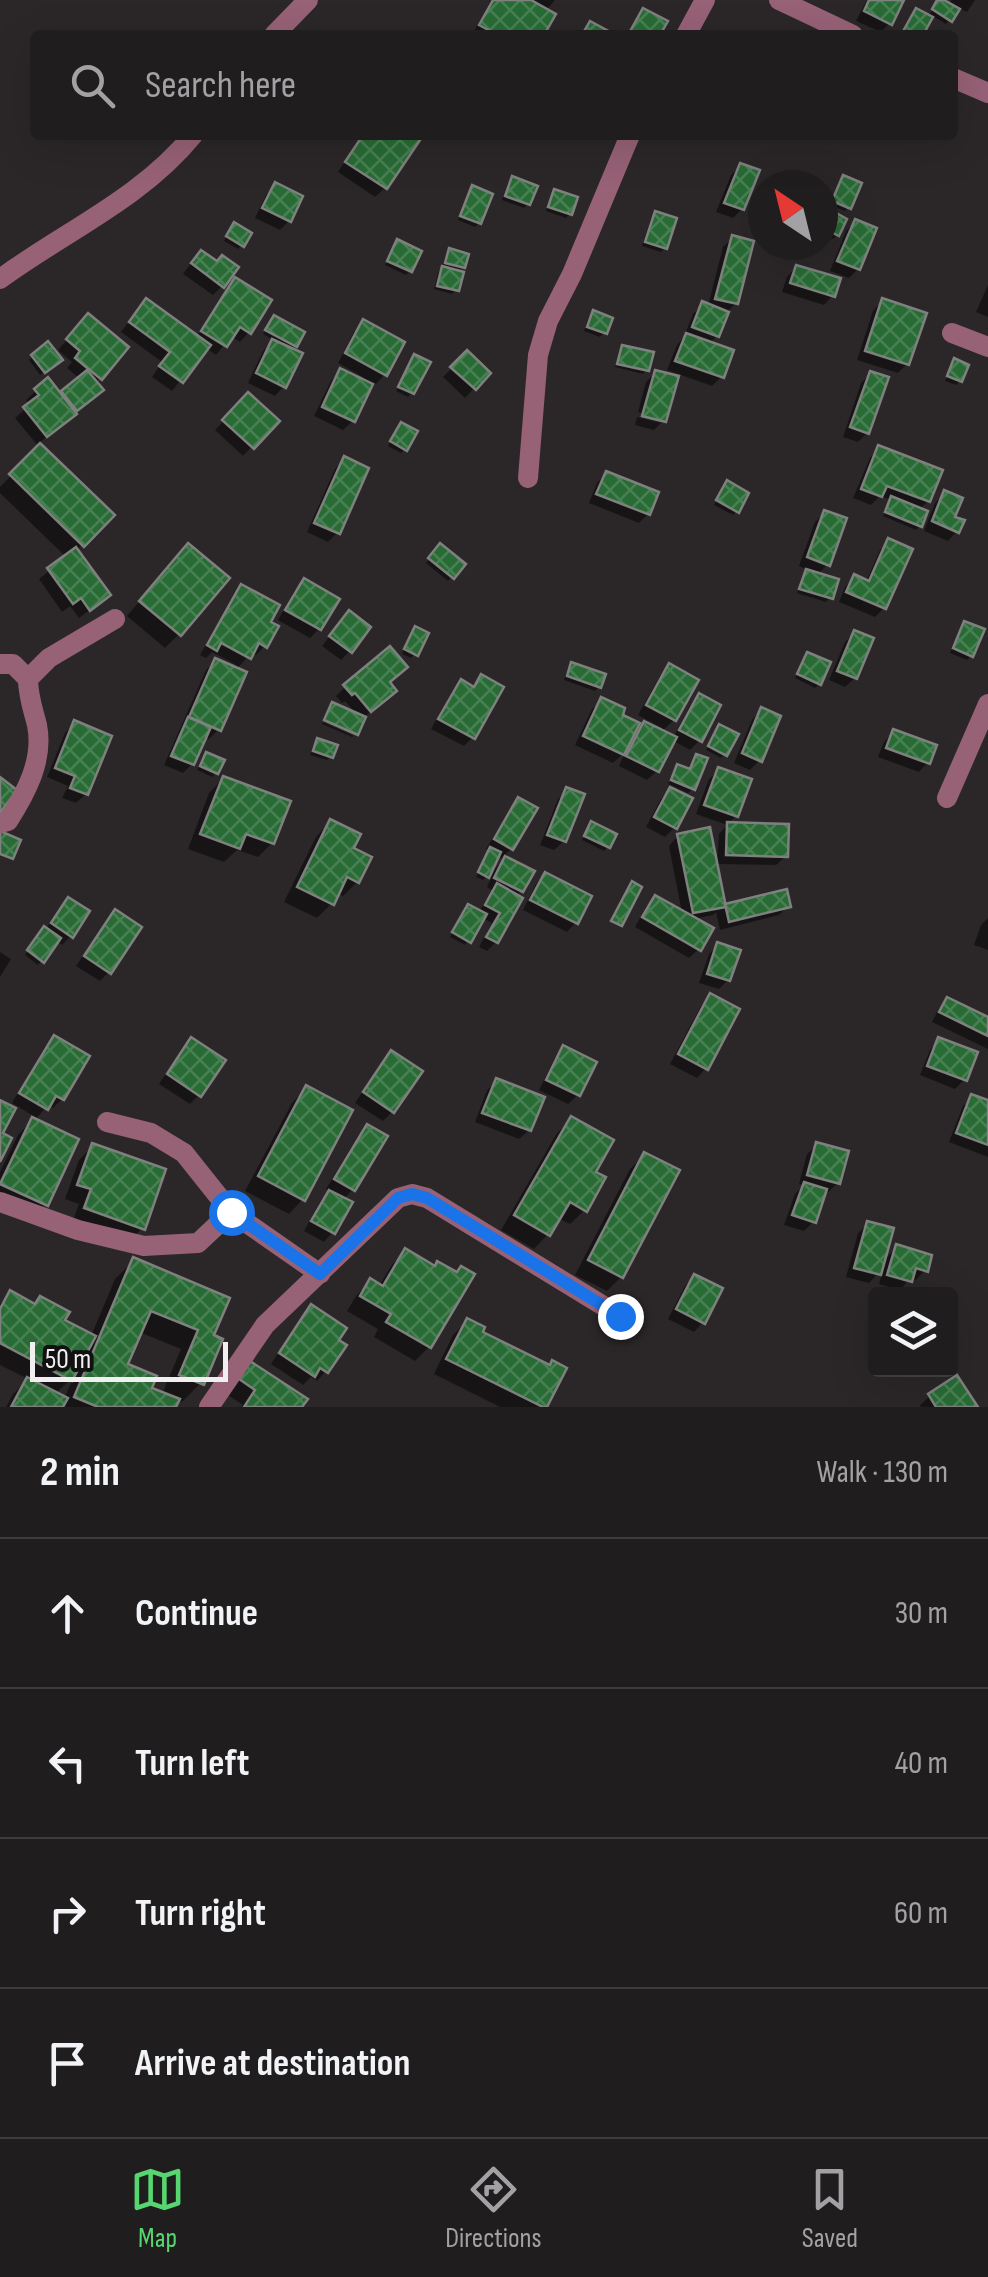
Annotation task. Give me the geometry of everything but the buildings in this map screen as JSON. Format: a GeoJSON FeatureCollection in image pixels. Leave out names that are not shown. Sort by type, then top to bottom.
{"type":"FeatureCollection","features":[{"type":"Feature","properties":{"kind":"street"},"geometry":{"type":"LineString","coordinates":[[279,30],[308,0]]}},
{"type":"Feature","properties":{"kind":"street"},"geometry":{"type":"LineString","coordinates":[[689,30],[705,0]]}},
{"type":"Feature","properties":{"kind":"street"},"geometry":{"type":"LineString","coordinates":[[778,0],[842,30]]}},
{"type":"Feature","properties":{"kind":"street"},"geometry":{"type":"LineString","coordinates":[[958,80],[987,89]]}},
{"type":"Feature","properties":{"kind":"street"},"geometry":{"type":"LineString","coordinates":[[0,279],[128,196],[188,140]]}},
{"type":"Feature","properties":{"kind":"street"},"geometry":{"type":"LineString","coordinates":[[528,478],[538,355],[548,321],[628,140]]}},
{"type":"Feature","properties":{"kind":"street"},"geometry":{"type":"LineString","coordinates":[[952,332],[988,347]]}},
{"type":"Feature","properties":{"kind":"street"},"geometry":{"type":"LineString","coordinates":[[0,823],[8,821],[26,794],[40,747],[28,679],[49,658],[115,620]]}},
{"type":"Feature","properties":{"kind":"street"},"geometry":{"type":"LineString","coordinates":[[0,664],[13,664],[28,679]]}},
{"type":"Feature","properties":{"kind":"street"},"geometry":{"type":"LineString","coordinates":[[946,798],[988,704]]}},
{"type":"Feature","properties":{"kind":"street"},"geometry":{"type":"LineString","coordinates":[[108,1122],[151,1133],[184,1152],[231,1212],[320,1274]]}},
{"type":"Feature","properties":{"kind":"street"},"geometry":{"type":"LineString","coordinates":[[210,1407],[265,1324],[398,1198],[412,1194],[427,1198],[620,1316]]}},
{"type":"Feature","properties":{"kind":"street"},"geometry":{"type":"LineString","coordinates":[[0,1202],[78,1230],[144,1246],[198,1244],[231,1212]]}},
{"type":"Feature","properties":{"kind":"route"},"geometry":{"type":"LineString","coordinates":[[231,1212],[320,1274],[398,1198],[412,1194],[427,1198],[620,1316]]}}]}
